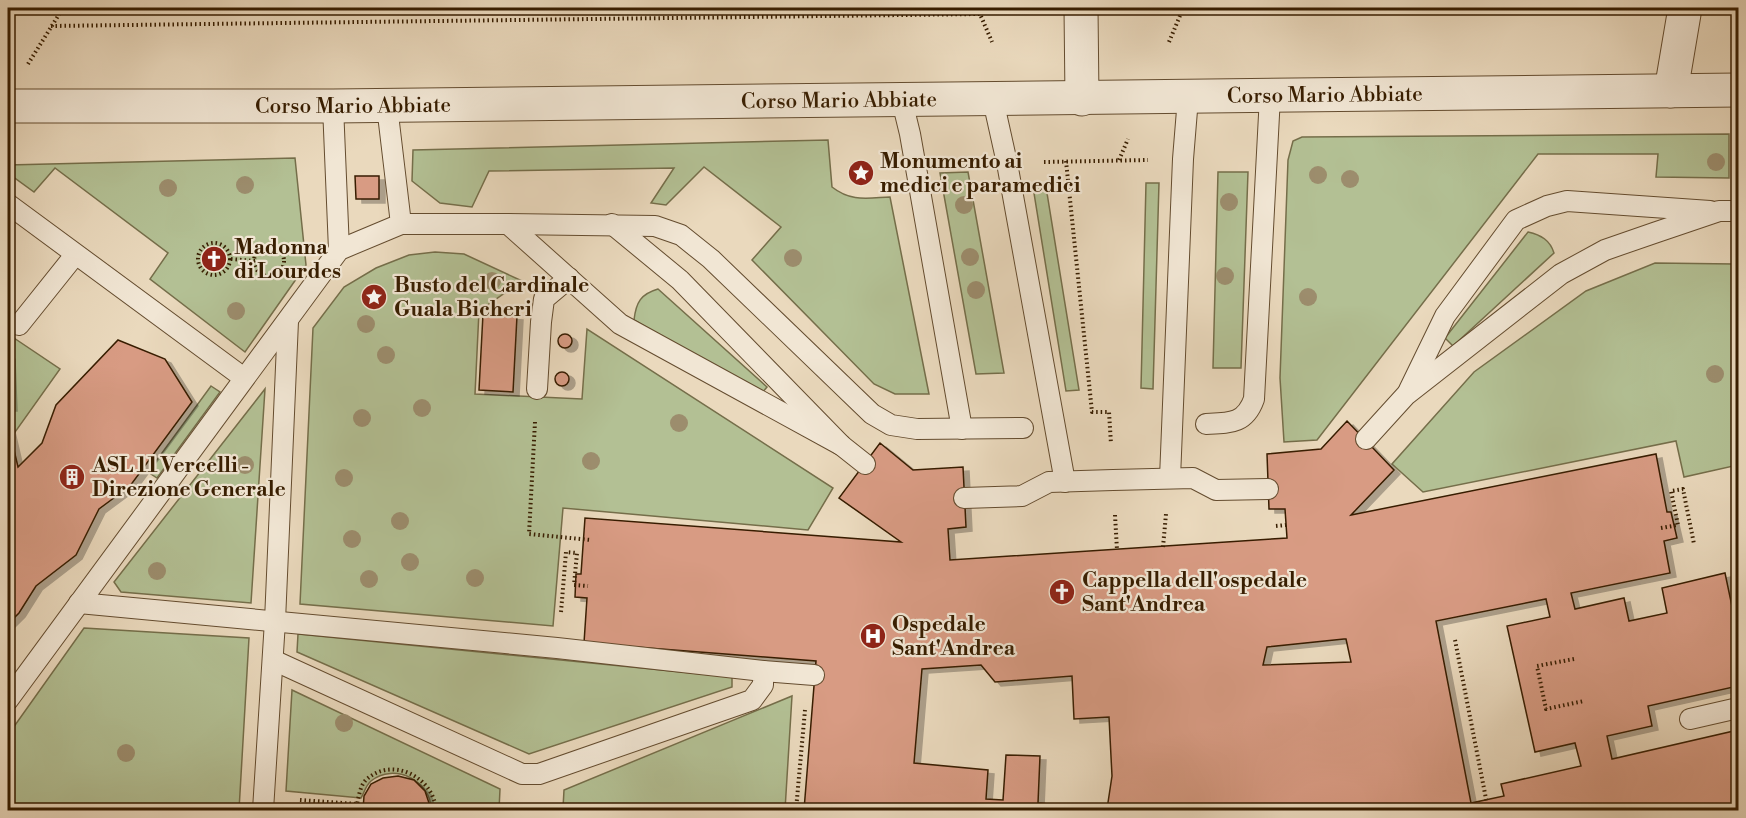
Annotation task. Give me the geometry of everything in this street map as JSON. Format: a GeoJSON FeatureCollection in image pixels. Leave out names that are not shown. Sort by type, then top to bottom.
{"type":"FeatureCollection","features":[{"type":"Feature","properties":{"kind":"street"},"geometry":{"type":"LineString","coordinates":[[1081,8],[1082,99]]}},
{"type":"Feature","properties":{"kind":"street"},"geometry":{"type":"LineString","coordinates":[[1671,91],[1685,8]]}},
{"type":"Feature","properties":{"kind":"street","name":"Corso Mario Abbiate"},"geometry":{"type":"LineString","coordinates":[[8,106],[387,106],[1738,90]]}},
{"type":"Feature","properties":{"kind":"lane"},"geometry":{"type":"LineString","coordinates":[[1206,424],[1228,423],[1241,419],[1249,412],[1254,399],[1270,96]]}},
{"type":"Feature","properties":{"kind":"lane"},"geometry":{"type":"LineString","coordinates":[[1170,478],[1183,159],[1188,98]]}},
{"type":"Feature","properties":{"kind":"lane"},"geometry":{"type":"LineString","coordinates":[[993,100],[1007,163],[1065,482]]}},
{"type":"Feature","properties":{"kind":"lane"},"geometry":{"type":"LineString","coordinates":[[902,101],[962,429]]}},
{"type":"Feature","properties":{"kind":"lane"},"geometry":{"type":"LineString","coordinates":[[333,106],[339,250]]}},
{"type":"Feature","properties":{"kind":"lane"},"geometry":{"type":"LineString","coordinates":[[387,106],[401,224]]}},
{"type":"Feature","properties":{"kind":"lane"},"geometry":{"type":"LineString","coordinates":[[1406,395],[1445,316],[1516,220],[1547,206],[1567,201],[1729,212]]}},
{"type":"Feature","properties":{"kind":"lane"},"geometry":{"type":"LineString","coordinates":[[8,204],[244,378]]}},
{"type":"Feature","properties":{"kind":"lane"},"geometry":{"type":"LineString","coordinates":[[1366,439],[1406,395],[1561,274],[1605,250],[1729,212]]}},
{"type":"Feature","properties":{"kind":"lane"},"geometry":{"type":"LineString","coordinates":[[8,700],[339,250],[401,224],[656,226],[681,235],[711,259],[872,414],[891,425],[917,429],[1023,428]]}},
{"type":"Feature","properties":{"kind":"lane"},"geometry":{"type":"LineString","coordinates":[[508,224],[620,324],[841,445]]}},
{"type":"Feature","properties":{"kind":"lane"},"geometry":{"type":"LineString","coordinates":[[612,224],[680,280],[841,445],[865,464]]}},
{"type":"Feature","properties":{"kind":"lane"},"geometry":{"type":"LineString","coordinates":[[20,325],[75,255]]}},
{"type":"Feature","properties":{"kind":"lane"},"geometry":{"type":"LineString","coordinates":[[537,389],[544,299],[569,278]]}},
{"type":"Feature","properties":{"kind":"lane"},"geometry":{"type":"LineString","coordinates":[[264,803],[275,621],[288,321]]}},
{"type":"Feature","properties":{"kind":"lane"},"geometry":{"type":"LineString","coordinates":[[964,498],[1022,496],[1049,482],[1170,478],[1193,478],[1216,490],[1268,489]]}},
{"type":"Feature","properties":{"kind":"lane"},"geometry":{"type":"LineString","coordinates":[[79,603],[557,648],[811,675]]}},
{"type":"Feature","properties":{"kind":"lane"},"geometry":{"type":"LineString","coordinates":[[273,660],[522,774],[540,774],[752,700],[763,685],[763,671]]}},
{"type":"Feature","properties":{"kind":"lane"},"geometry":{"type":"LineString","coordinates":[[1690,719],[1738,708]]}},
{"type":"Feature","properties":{"kind":"path"},"geometry":{"type":"LineString","coordinates":[[24,70],[63,8]]}},
{"type":"Feature","properties":{"kind":"path"},"geometry":{"type":"LineString","coordinates":[[1168,42],[1182,11],[1477,8]]}},
{"type":"Feature","properties":{"kind":"path"},"geometry":{"type":"LineString","coordinates":[[51,26],[980,14],[992,42]]}},
{"type":"Feature","properties":{"kind":"path"},"geometry":{"type":"LineString","coordinates":[[1119,160],[1128,137]]}},
{"type":"Feature","properties":{"kind":"path"},"geometry":{"type":"LineString","coordinates":[[1007,163],[1183,159]]}},
{"type":"Feature","properties":{"kind":"path"},"geometry":{"type":"LineString","coordinates":[[1066,161],[1092,412],[1109,412]]}},
{"type":"Feature","properties":{"kind":"path"},"geometry":{"type":"LineString","coordinates":[[207,243],[220,243],[230,252],[231,260],[230,265],[220,274],[208,274],[199,265],[198,252],[207,243]]}},
{"type":"Feature","properties":{"kind":"path"},"geometry":{"type":"LineString","coordinates":[[263,246],[275,246],[284,255],[284,268],[275,276],[263,276],[255,268],[255,261],[255,255],[263,246]]}},
{"type":"Feature","properties":{"kind":"path"},"geometry":{"type":"LineString","coordinates":[[231,260],[255,261]]}},
{"type":"Feature","properties":{"kind":"path"},"geometry":{"type":"LineString","coordinates":[[537,389],[529,534],[591,540]]}},
{"type":"Feature","properties":{"kind":"path"},"geometry":{"type":"LineString","coordinates":[[1661,528],[1678,525],[1671,491],[1683,489],[1694,544]]}},
{"type":"Feature","properties":{"kind":"path"},"geometry":{"type":"LineString","coordinates":[[564,584],[566,552],[577,553],[574,585],[588,586]]}},
{"type":"Feature","properties":{"kind":"path"},"geometry":{"type":"LineString","coordinates":[[1455,640],[1488,808],[1479,810]]}},
{"type":"Feature","properties":{"kind":"path"},"geometry":{"type":"LineString","coordinates":[[1574,659],[1537,666],[1546,708],[1584,701]]}},
{"type":"Feature","properties":{"kind":"path"},"geometry":{"type":"LineString","coordinates":[[796,810],[811,675]]}},
{"type":"Feature","properties":{"kind":"path"},"geometry":{"type":"LineString","coordinates":[[264,803],[357,804],[360,789],[366,779],[381,771],[398,770],[414,774],[429,788],[436,810]]}},
{"type":"Feature","properties":{"kind":"green space"},"geometry":{"type":"Polygon","coordinates":[[[1729,134],[1729,178],[1656,177],[1658,154],[1538,154],[1317,440],[1284,442],[1280,378],[1288,160],[1293,141],[1302,137],[1729,134]]]}},
{"type":"Feature","properties":{"kind":"green space"},"geometry":{"type":"Polygon","coordinates":[[[828,140],[832,187],[853,197],[890,197],[929,394],[895,394],[874,384],[752,260],[781,227],[704,167],[666,205],[651,203],[674,168],[489,171],[472,207],[440,203],[412,181],[413,150],[828,140]]]}},
{"type":"Feature","properties":{"kind":"green space"},"geometry":{"type":"Polygon","coordinates":[[[295,158],[306,265],[245,352],[150,279],[168,253],[55,168],[34,192],[8,173],[8,165],[295,158]]]}},
{"type":"Feature","properties":{"kind":"green space"},"geometry":{"type":"Polygon","coordinates":[[[968,172],[1004,373],[976,374],[940,173],[968,172]]]}},
{"type":"Feature","properties":{"kind":"green space"},"geometry":{"type":"Polygon","coordinates":[[[1218,172],[1248,172],[1241,368],[1213,368],[1218,172]]]}},
{"type":"Feature","properties":{"kind":"green space"},"geometry":{"type":"Polygon","coordinates":[[[1146,183],[1159,183],[1153,389],[1141,388],[1146,183]]]}},
{"type":"Feature","properties":{"kind":"green space"},"geometry":{"type":"Polygon","coordinates":[[[1033,187],[1046,187],[1079,390],[1066,391],[1033,187]]]}},
{"type":"Feature","properties":{"kind":"green space"},"geometry":{"type":"Polygon","coordinates":[[[1528,232],[1544,239],[1554,253],[1453,346],[1445,338],[1528,232]]]}},
{"type":"Feature","properties":{"kind":"green space"},"geometry":{"type":"Polygon","coordinates":[[[435,252],[464,254],[522,281],[479,311],[475,394],[582,399],[587,329],[833,488],[808,530],[563,508],[553,626],[300,604],[313,328],[344,287],[376,268],[409,255],[435,252]]]}},
{"type":"Feature","properties":{"kind":"green space"},"geometry":{"type":"Polygon","coordinates":[[[1655,263],[1734,264],[1738,276],[1738,465],[1684,477],[1676,441],[1423,492],[1392,464],[1474,372],[1586,291],[1655,263]]]}},
{"type":"Feature","properties":{"kind":"green space"},"geometry":{"type":"Polygon","coordinates":[[[658,289],[767,387],[761,394],[634,320],[636,308],[643,296],[658,289]]]}},
{"type":"Feature","properties":{"kind":"green space"},"geometry":{"type":"Polygon","coordinates":[[[8,334],[60,369],[13,435],[8,409],[13,408],[8,334]]]}},
{"type":"Feature","properties":{"kind":"green space"},"geometry":{"type":"Polygon","coordinates":[[[211,386],[220,392],[157,478],[148,472],[211,386]]]}},
{"type":"Feature","properties":{"kind":"green space"},"geometry":{"type":"Polygon","coordinates":[[[265,389],[251,603],[121,592],[114,582],[265,389]]]}},
{"type":"Feature","properties":{"kind":"green space"},"geometry":{"type":"Polygon","coordinates":[[[84,628],[249,638],[239,810],[8,810],[8,735],[84,628]]]}},
{"type":"Feature","properties":{"kind":"green space"},"geometry":{"type":"Polygon","coordinates":[[[298,634],[732,677],[732,687],[529,754],[297,652],[298,634]]]}},
{"type":"Feature","properties":{"kind":"green space"},"geometry":{"type":"Polygon","coordinates":[[[292,690],[500,789],[499,810],[431,810],[430,800],[419,783],[400,774],[390,773],[371,781],[361,798],[286,791],[292,690]]]}},
{"type":"Feature","properties":{"kind":"green space"},"geometry":{"type":"Polygon","coordinates":[[[792,696],[785,810],[563,808],[564,790],[792,696]]]}},
{"type":"Feature","properties":{"kind":"building"},"geometry":{"type":"Polygon","coordinates":[[[355,176],[379,176],[379,199],[356,199],[355,176]]]}},
{"type":"Feature","properties":{"kind":"building"},"geometry":{"type":"Polygon","coordinates":[[[483,314],[517,316],[513,392],[479,390],[483,314]]]}},
{"type":"Feature","properties":{"kind":"building"},"geometry":{"type":"Polygon","coordinates":[[[562,334],[568,334],[572,341],[568,348],[562,348],[558,344],[558,338],[562,334]]]}},
{"type":"Feature","properties":{"kind":"building","name":"ASL 11 Vercelli - Direzione Generale"},"geometry":{"type":"Polygon","coordinates":[[[118,340],[165,359],[192,402],[130,486],[99,509],[76,555],[36,586],[19,613],[8,624],[8,424],[18,467],[42,443],[56,405],[118,340]]]}},
{"type":"Feature","properties":{"kind":"building"},"geometry":{"type":"Polygon","coordinates":[[[9,355],[11,407],[8,407],[9,355]]]}},
{"type":"Feature","properties":{"kind":"building"},"geometry":{"type":"Polygon","coordinates":[[[559,372],[565,372],[569,379],[565,386],[559,386],[555,382],[555,376],[559,372]]]}},
{"type":"Feature","properties":{"kind":"building"},"geometry":{"type":"Polygon","coordinates":[[[1347,421],[1394,470],[1351,515],[1656,454],[1667,512],[1671,512],[1677,538],[1664,541],[1670,573],[1571,593],[1575,609],[1624,598],[1629,621],[1667,613],[1662,588],[1725,573],[1738,635],[1738,686],[1648,706],[1652,726],[1607,736],[1612,759],[1738,730],[1738,810],[804,810],[816,661],[584,643],[587,598],[575,597],[576,574],[581,574],[585,518],[901,542],[839,498],[880,443],[913,470],[963,467],[966,527],[948,529],[950,560],[1287,538],[1285,509],[1269,509],[1267,454],[1321,449],[1347,421]],[[1546,599],[1436,621],[1471,803],[1504,796],[1501,784],[1581,766],[1575,743],[1535,752],[1507,626],[1550,617],[1546,599]],[[1346,639],[1267,647],[1263,665],[1351,662],[1346,639]],[[981,665],[922,669],[914,763],[988,770],[986,799],[1003,800],[1006,755],[1040,756],[1038,803],[1107,809],[1112,776],[1109,717],[1074,719],[1072,676],[995,682],[981,665]]]}},
{"type":"Feature","properties":{"kind":"building"},"geometry":{"type":"Polygon","coordinates":[[[398,776],[414,780],[425,791],[429,810],[363,810],[364,796],[371,784],[383,778],[398,776]]]}},
{"type":"Feature","properties":{"kind":"place","name":"Monumento ai medici e paramedici"},"geometry":{"type":"Point","coordinates":[861,173]}},
{"type":"Feature","properties":{"kind":"place","name":"Madonna di Lourdes"},"geometry":{"type":"Point","coordinates":[214,259]}},
{"type":"Feature","properties":{"kind":"place","name":"Busto del Cardinale Guala Bicheri"},"geometry":{"type":"Point","coordinates":[374,297]}},
{"type":"Feature","properties":{"kind":"place","name":"ASL 11 Vercelli - Direzione Generale"},"geometry":{"type":"Point","coordinates":[72,477]}},
{"type":"Feature","properties":{"kind":"place","name":"Cappella dell'ospedale Sant'Andrea"},"geometry":{"type":"Point","coordinates":[1062,592]}},
{"type":"Feature","properties":{"kind":"place","name":"Ospedale Sant'Andrea"},"geometry":{"type":"Point","coordinates":[873,636]}}]}
